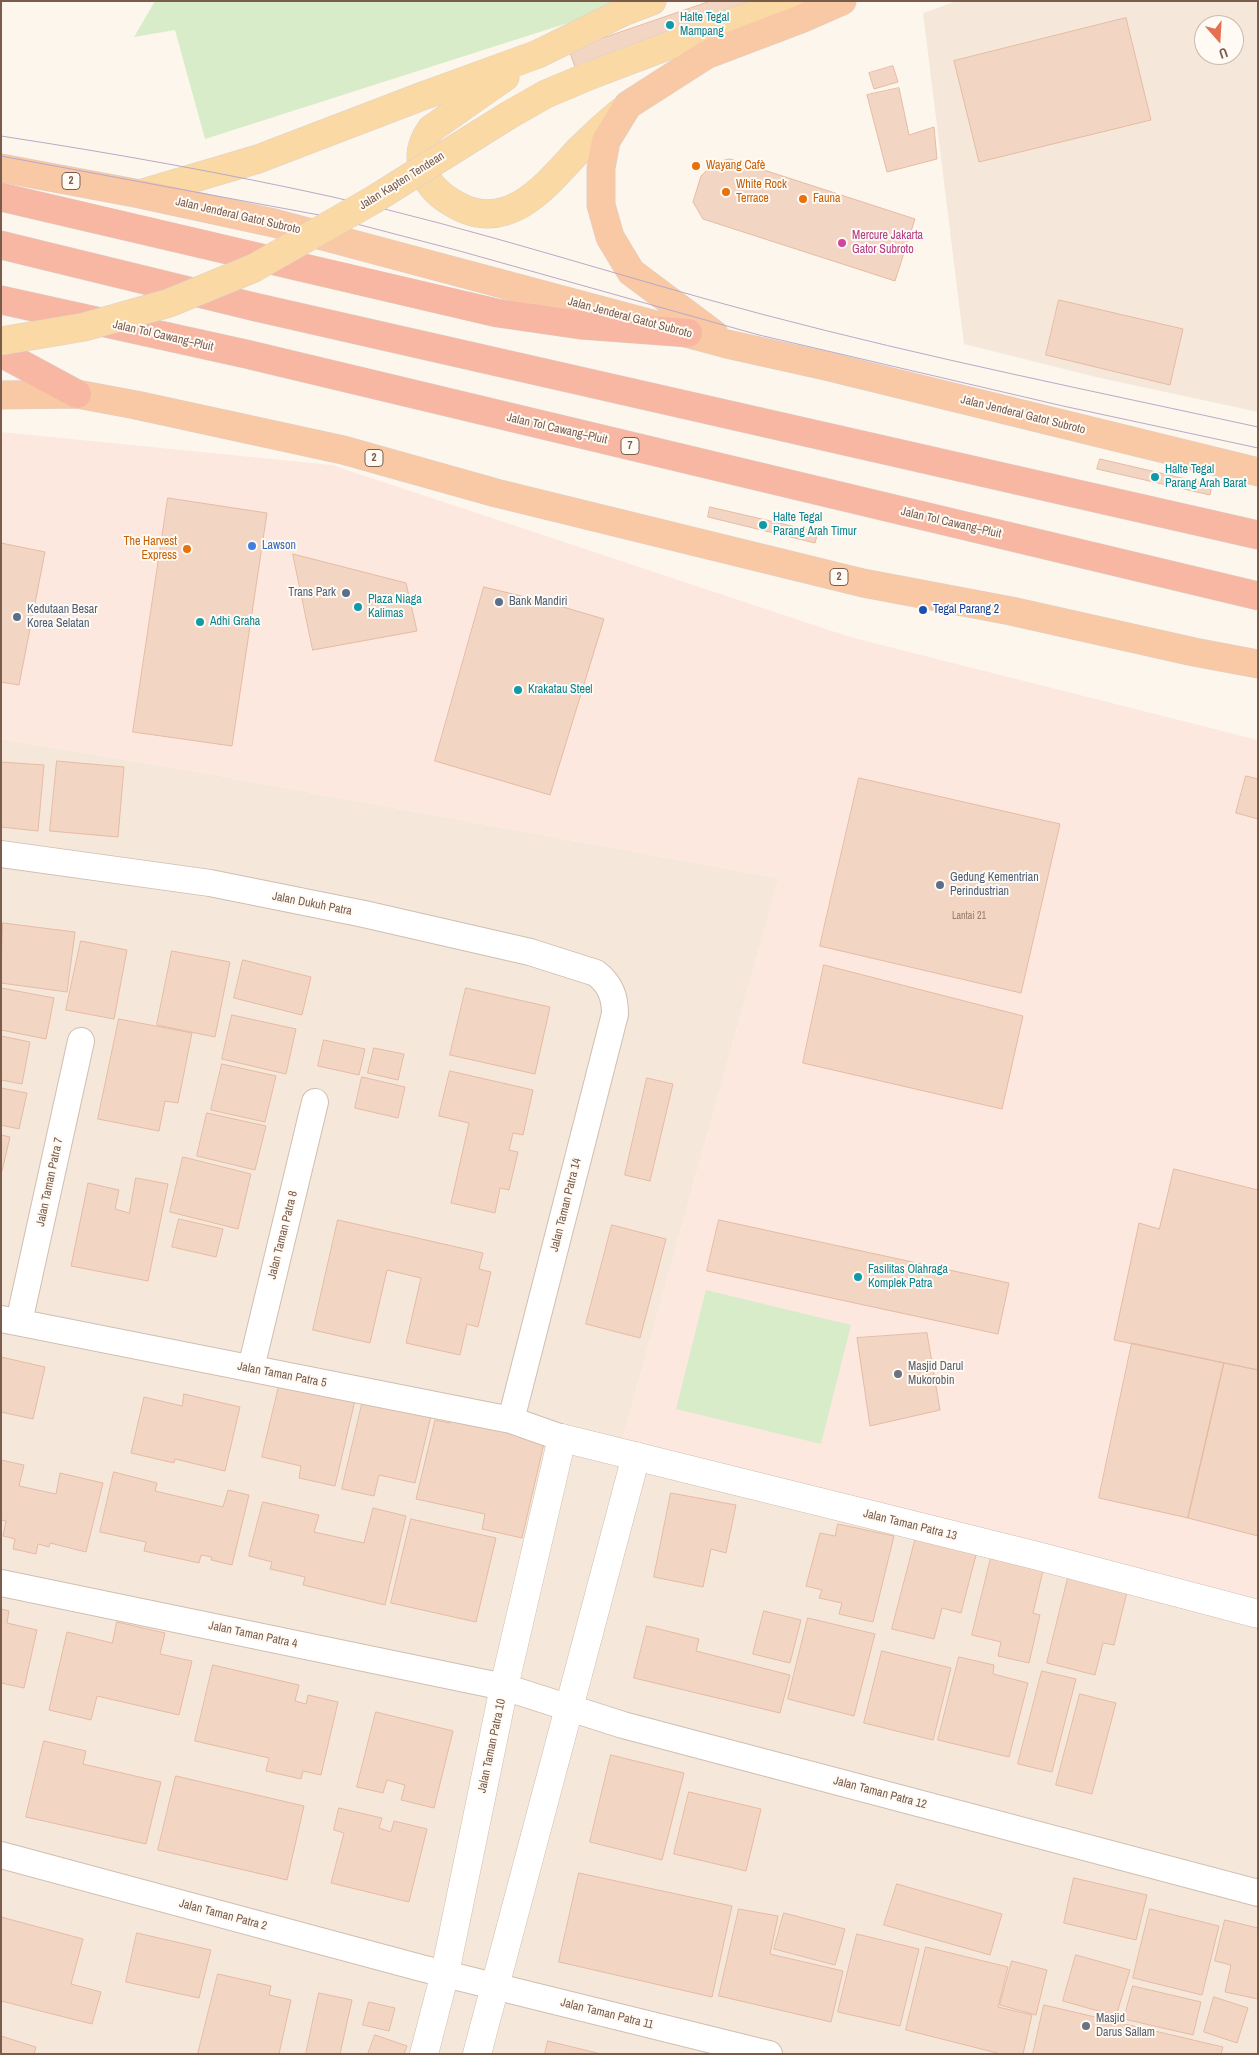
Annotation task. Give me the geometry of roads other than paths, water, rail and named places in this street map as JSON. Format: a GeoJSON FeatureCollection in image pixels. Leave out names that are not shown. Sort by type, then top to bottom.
{"type":"FeatureCollection","features":[{"type":"Feature","properties":{"kind":"highway"},"geometry":{"type":"LineString","coordinates":[[727,344],[631,272],[610,237],[600,205],[601,168],[606,141],[628,105],[706,55],[801,19],[842,1]]}},
{"type":"Feature","properties":{"kind":"highway","name":"Jalan Jenderal Gatot Subroto"},"geometry":{"type":"LineString","coordinates":[[1,168],[140,194],[274,224],[727,344],[826,366],[1258,472]]}},
{"type":"Feature","properties":{"kind":"highway"},"geometry":{"type":"LineString","coordinates":[[1,197],[498,313],[580,325],[688,333]]}},
{"type":"Feature","properties":{"kind":"highway"},"geometry":{"type":"LineString","coordinates":[[1,245],[254,307],[1258,535]]}},
{"type":"Feature","properties":{"kind":"highway","name":"Jalan Tol Cawang–Pluit"},"geometry":{"type":"LineString","coordinates":[[1,300],[265,359],[1258,596]]}},
{"type":"Feature","properties":{"kind":"highway"},"geometry":{"type":"LineString","coordinates":[[1,352],[77,394]]}},
{"type":"Feature","properties":{"kind":"highway","name":"2"},"geometry":{"type":"LineString","coordinates":[[1,396],[77,394],[136,405],[344,450],[496,492],[863,583],[1011,611],[1194,652],[1258,664]]}},
{"type":"Feature","properties":{"kind":"main road"},"geometry":{"type":"LineString","coordinates":[[628,105],[597,132],[541,189],[518,207],[501,212],[484,213],[468,210],[453,204],[436,191],[426,176],[420,158],[422,141],[431,129],[538,54],[622,7],[652,1]]}},
{"type":"Feature","properties":{"kind":"main road","name":"Jalan Kapten Tendean"},"geometry":{"type":"LineString","coordinates":[[1,341],[84,327],[169,303],[254,268],[373,200],[546,94],[590,75],[723,25],[797,1]]}},
{"type":"Feature","properties":{"kind":"main road"},"geometry":{"type":"LineString","coordinates":[[140,194],[258,159],[538,54]]}},
{"type":"Feature","properties":{"kind":"street","name":"Jalan Dukuh Patra"},"geometry":{"type":"LineString","coordinates":[[1,854],[210,883],[364,914],[530,952],[571,964],[596,973],[605,980],[611,990]]}},
{"type":"Feature","properties":{"kind":"street","name":"Jalan Taman Patra 14"},"geometry":{"type":"LineString","coordinates":[[511,1420],[615,1014],[615,999],[611,990]]}},
{"type":"Feature","properties":{"kind":"street","name":"Jalan Taman Patra 7"},"geometry":{"type":"LineString","coordinates":[[10,1321],[81,1041]]}},
{"type":"Feature","properties":{"kind":"street","name":"Jalan Taman Patra 8"},"geometry":{"type":"LineString","coordinates":[[251,1368],[315,1102]]}},
{"type":"Feature","properties":{"kind":"street","name":"Jalan Taman Patra 5"},"geometry":{"type":"LineString","coordinates":[[10,1321],[511,1420],[562,1438]]}},
{"type":"Feature","properties":{"kind":"street","name":"Jalan Taman Patra 13"},"geometry":{"type":"LineString","coordinates":[[562,1438],[1258,1614]]}},
{"type":"Feature","properties":{"kind":"street","name":"Jalan Taman Patra 10"},"geometry":{"type":"LineString","coordinates":[[424,2054],[445,1973],[504,1687],[562,1438]]}},
{"type":"Feature","properties":{"kind":"street"},"geometry":{"type":"LineString","coordinates":[[477,2054],[636,1456]]}},
{"type":"Feature","properties":{"kind":"street","name":"Jalan Taman Patra 4"},"geometry":{"type":"LineString","coordinates":[[1,1583],[504,1687]]}},
{"type":"Feature","properties":{"kind":"street","name":"Jalan Taman Patra 12"},"geometry":{"type":"LineString","coordinates":[[504,1687],[623,1725],[1258,1893]]}},
{"type":"Feature","properties":{"kind":"street","name":"Jalan Taman Patra 2"},"geometry":{"type":"LineString","coordinates":[[1,1855],[445,1973]]}},
{"type":"Feature","properties":{"kind":"street","name":"Jalan Taman Patra 11"},"geometry":{"type":"LineString","coordinates":[[445,1973],[769,2054]]}},
{"type":"Feature","properties":{"kind":"tram line"},"geometry":{"type":"LineString","coordinates":[[1,136],[168,164],[333,197],[495,238],[826,331],[1011,374],[1258,427]]}},
{"type":"Feature","properties":{"kind":"tram line"},"geometry":{"type":"LineString","coordinates":[[1,156],[330,217],[456,250],[759,335],[1063,406],[1258,448]]}},
{"type":"Feature","properties":{"kind":"place","name":"Halte Tegal Mampang"},"geometry":{"type":"Point","coordinates":[670,25]}},
{"type":"Feature","properties":{"kind":"place","name":"Wayang Cafè"},"geometry":{"type":"Point","coordinates":[696,166]}},
{"type":"Feature","properties":{"kind":"place","name":"White Rock Terrace"},"geometry":{"type":"Point","coordinates":[726,192]}},
{"type":"Feature","properties":{"kind":"place","name":"Fauna"},"geometry":{"type":"Point","coordinates":[803,199]}},
{"type":"Feature","properties":{"kind":"place","name":"Mercure Jakarta Gator Subroto"},"geometry":{"type":"Point","coordinates":[842,243]}},
{"type":"Feature","properties":{"kind":"place","name":"Halte Tegal Parang Arah Barat"},"geometry":{"type":"Point","coordinates":[1155,477]}},
{"type":"Feature","properties":{"kind":"place","name":"Halte Tegal Parang Arah Timur"},"geometry":{"type":"Point","coordinates":[763,525]}},
{"type":"Feature","properties":{"kind":"place","name":"Lawson"},"geometry":{"type":"Point","coordinates":[252,546]}},
{"type":"Feature","properties":{"kind":"place","name":"The Harvest Express"},"geometry":{"type":"Point","coordinates":[187,549]}},
{"type":"Feature","properties":{"kind":"place","name":"Trans Park"},"geometry":{"type":"Point","coordinates":[346,593]}},
{"type":"Feature","properties":{"kind":"place","name":"Bank Mandiri"},"geometry":{"type":"Point","coordinates":[499,602]}},
{"type":"Feature","properties":{"kind":"place","name":"Plaza Niaga Kalimas"},"geometry":{"type":"Point","coordinates":[358,607]}},
{"type":"Feature","properties":{"kind":"place","name":"Tegal Parang 2"},"geometry":{"type":"Point","coordinates":[923,610]}},
{"type":"Feature","properties":{"kind":"place","name":"Kedutaan Besar Korea Selatan"},"geometry":{"type":"Point","coordinates":[17,617]}},
{"type":"Feature","properties":{"kind":"place","name":"Adhi Graha"},"geometry":{"type":"Point","coordinates":[200,622]}},
{"type":"Feature","properties":{"kind":"place","name":"Krakatau Steel"},"geometry":{"type":"Point","coordinates":[518,690]}},
{"type":"Feature","properties":{"kind":"place","name":"Gedung Kementrian Perindustrian"},"geometry":{"type":"Point","coordinates":[940,885]}},
{"type":"Feature","properties":{"kind":"place","name":"Fasilitas Olahraga Komplek Patra"},"geometry":{"type":"Point","coordinates":[858,1277]}},
{"type":"Feature","properties":{"kind":"place","name":"Masjid Darul Mukorobin"},"geometry":{"type":"Point","coordinates":[898,1374]}},
{"type":"Feature","properties":{"kind":"place","name":"Masjid Darus Sallam"},"geometry":{"type":"Point","coordinates":[1086,2026]}}]}
